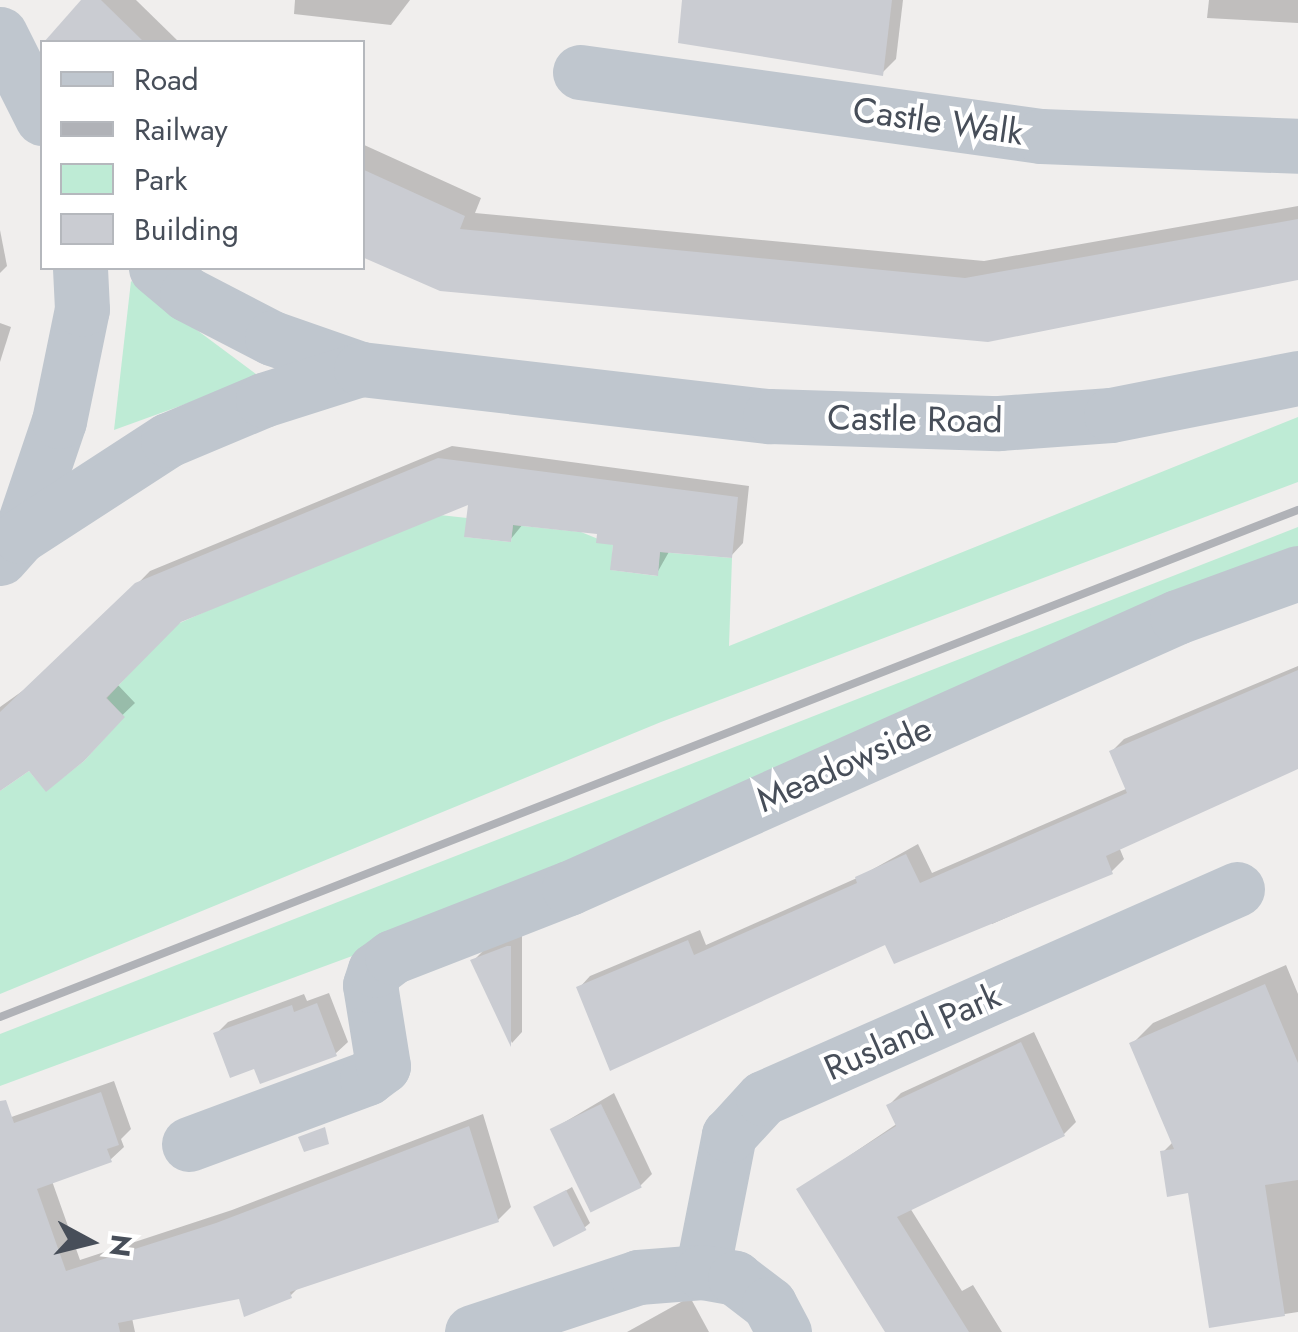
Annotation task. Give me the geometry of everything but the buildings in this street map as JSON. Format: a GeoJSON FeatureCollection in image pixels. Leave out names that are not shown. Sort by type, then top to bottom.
{"type":"FeatureCollection","features":[{"type":"Feature","properties":{"kind":"street"},"geometry":{"type":"LineString","coordinates":[[0,34],[40,114]]}},
{"type":"Feature","properties":{"kind":"street","name":"Castle Walk"},"geometry":{"type":"LineString","coordinates":[[580,72],[1041,136],[1298,146]]}},
{"type":"Feature","properties":{"kind":"street"},"geometry":{"type":"LineString","coordinates":[[10,547],[59,421],[82,309],[80,270]]}},
{"type":"Feature","properties":{"kind":"street"},"geometry":{"type":"LineString","coordinates":[[158,270],[187,294],[272,338],[361,369]]}},
{"type":"Feature","properties":{"kind":"street"},"geometry":{"type":"LineString","coordinates":[[10,547],[168,440],[263,400],[361,369]]}},
{"type":"Feature","properties":{"kind":"street","name":"Castle Road"},"geometry":{"type":"LineString","coordinates":[[361,369],[770,416],[999,423],[1110,416],[1298,378]]}},
{"type":"Feature","properties":{"kind":"street","name":"Meadowside"},"geometry":{"type":"LineString","coordinates":[[189,1144],[384,1066],[370,985],[375,970],[392,957],[570,888],[1176,617],[1298,573]]}},
{"type":"Feature","properties":{"kind":"street","name":"Rusland Park"},"geometry":{"type":"LineString","coordinates":[[702,1272],[723,1152],[729,1136],[763,1098],[1236,889]]}},
{"type":"Feature","properties":{"kind":"street"},"geometry":{"type":"LineString","coordinates":[[472,1332],[638,1277],[702,1272],[735,1278],[769,1304],[784,1332]]}},
{"type":"Feature","properties":{"kind":"green space"},"geometry":{"type":"Polygon","coordinates":[[[131,281],[260,377],[114,430],[131,281]]]}},
{"type":"Feature","properties":{"kind":"green space"},"geometry":{"type":"Polygon","coordinates":[[[1298,417],[1298,482],[661,722],[0,994],[0,791],[29,771],[46,791],[84,761],[124,717],[107,698],[173,626],[238,597],[440,515],[467,518],[465,537],[511,542],[513,525],[581,532],[613,545],[611,570],[657,576],[660,552],[732,558],[729,646],[1298,417]]]}},
{"type":"Feature","properties":{"kind":"green space"},"geometry":{"type":"Polygon","coordinates":[[[1298,527],[1298,555],[382,945],[0,1086],[0,1034],[1298,527]]]}},
{"type":"Feature","properties":{"kind":"railway"},"geometry":{"type":"LineString","coordinates":[[0,1017],[1298,510]]}}]}
